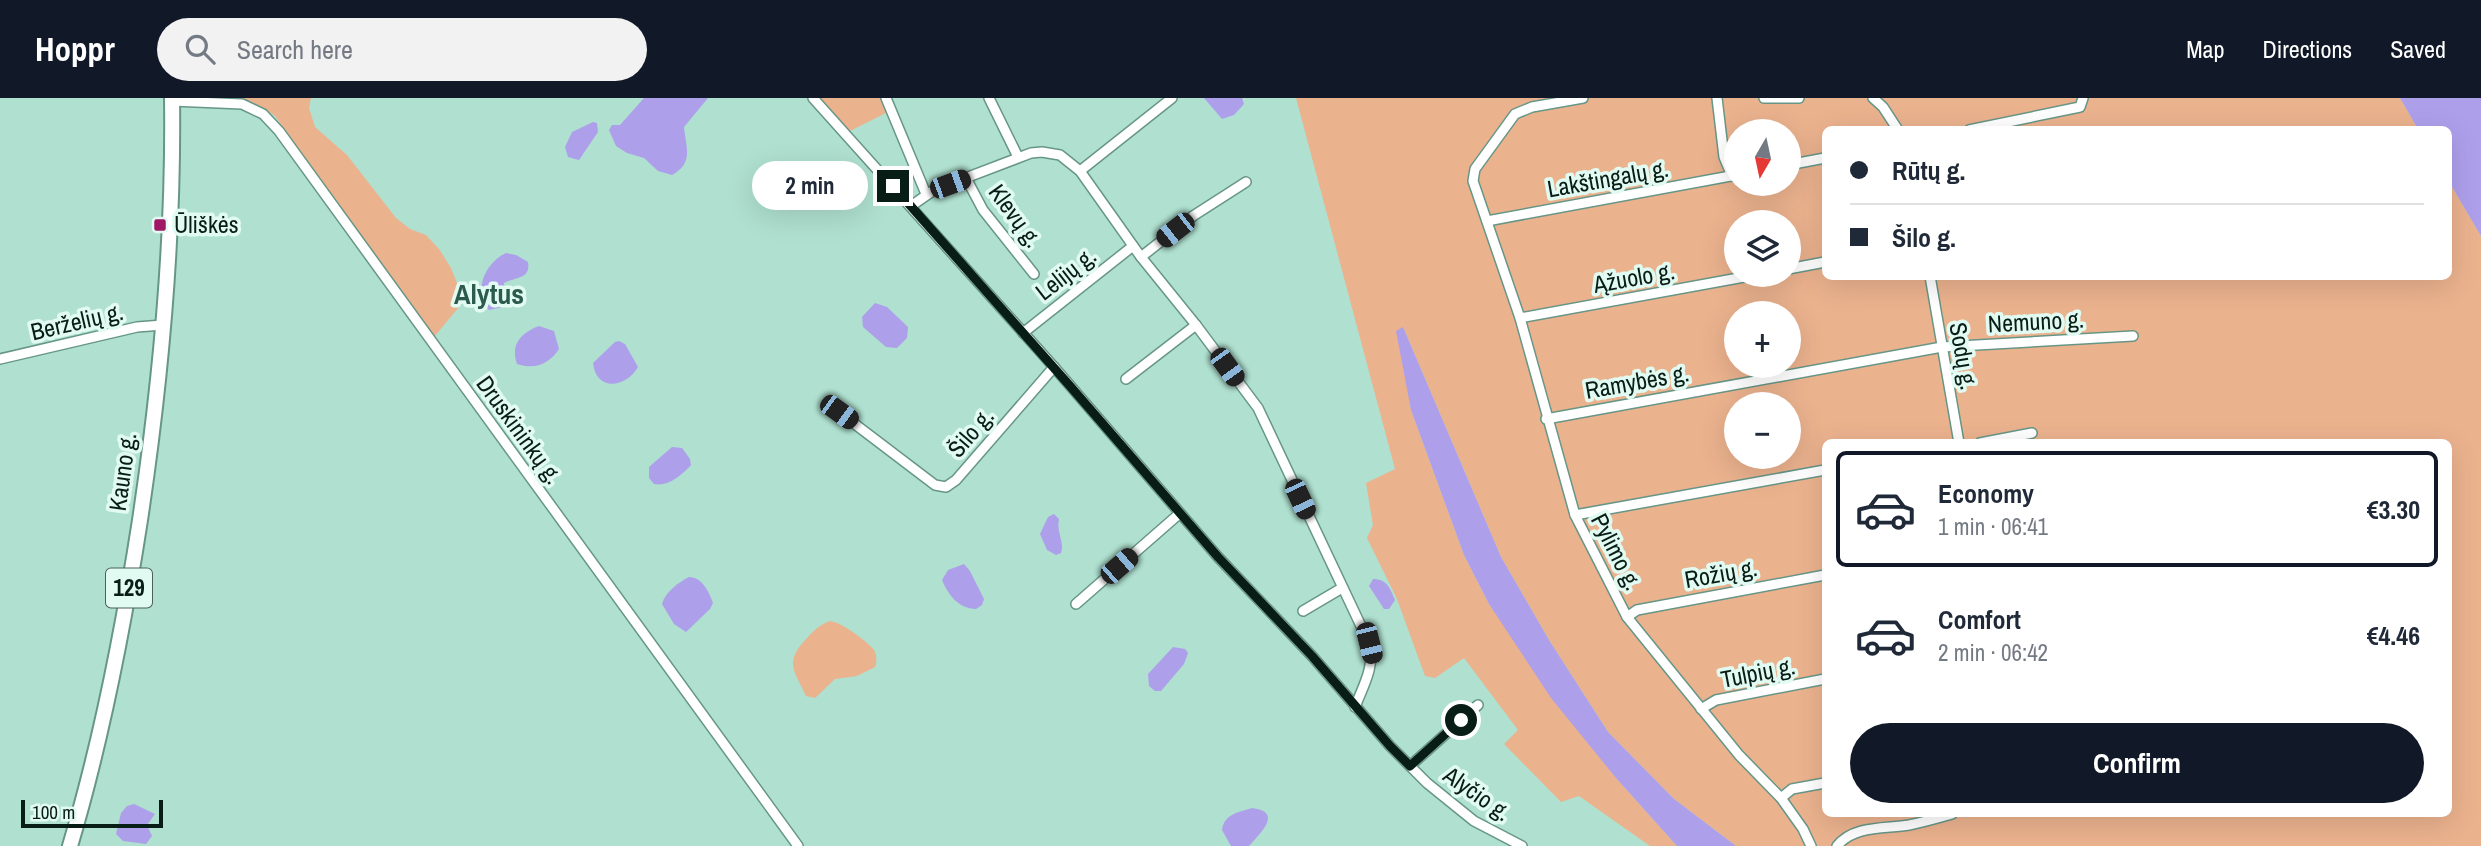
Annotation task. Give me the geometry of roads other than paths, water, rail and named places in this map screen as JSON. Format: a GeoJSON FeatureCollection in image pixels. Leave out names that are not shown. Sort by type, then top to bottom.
{"type":"FeatureCollection","features":[{"type":"Feature","properties":{"kind":"main road","name":"Kauno g."},"geometry":{"type":"LineString","coordinates":[[70,846],[100,730],[124,612],[146,477],[163,325],[172,174],[172,100]]}},
{"type":"Feature","properties":{"kind":"street"},"geometry":{"type":"LineString","coordinates":[[813,98],[1054,367],[1179,513],[1355,706],[1371,668],[1369,643],[1258,408],[1141,257],[1080,171],[1060,155],[1042,152],[1018,157],[926,194],[911,206]]}},
{"type":"Feature","properties":{"kind":"street"},"geometry":{"type":"LineString","coordinates":[[886,98],[926,194]]}},
{"type":"Feature","properties":{"kind":"street"},"geometry":{"type":"LineString","coordinates":[[989,98],[1018,157]]}},
{"type":"Feature","properties":{"kind":"street"},"geometry":{"type":"LineString","coordinates":[[1080,171],[1172,98]]}},
{"type":"Feature","properties":{"kind":"street","name":"Pylimo g."},"geometry":{"type":"LineString","coordinates":[[1583,98],[1532,107],[1515,114],[1475,169],[1473,181],[1520,318],[1546,419],[1575,515],[1627,617],[1739,755],[1781,798],[1803,829],[1811,846]]}},
{"type":"Feature","properties":{"kind":"street"},"geometry":{"type":"LineString","coordinates":[[1717,98],[1724,157]]}},
{"type":"Feature","properties":{"kind":"street"},"geometry":{"type":"LineString","coordinates":[[1768,99],[1799,98]]}},
{"type":"Feature","properties":{"kind":"street"},"geometry":{"type":"LineString","coordinates":[[1872,98],[1883,107],[1895,126]]}},
{"type":"Feature","properties":{"kind":"street","name":"Druskininkų g."},"geometry":{"type":"LineString","coordinates":[[172,100],[251,102],[279,131],[798,846]]}},
{"type":"Feature","properties":{"kind":"street"},"geometry":{"type":"LineString","coordinates":[[1986,126],[2081,103]]}},
{"type":"Feature","properties":{"kind":"street"},"geometry":{"type":"LineString","coordinates":[[1801,163],[1822,159]]}},
{"type":"Feature","properties":{"kind":"street","name":"Lakštingalų g."},"geometry":{"type":"LineString","coordinates":[[1487,221],[1724,177]]}},
{"type":"Feature","properties":{"kind":"street","name":"Klevų g."},"geometry":{"type":"LineString","coordinates":[[966,178],[983,210],[1034,274]]}},
{"type":"Feature","properties":{"kind":"street"},"geometry":{"type":"LineString","coordinates":[[1141,257],[1192,216],[1246,182]]}},
{"type":"Feature","properties":{"kind":"street","name":"Lelijų g."},"geometry":{"type":"LineString","coordinates":[[1023,333],[1133,246]]}},
{"type":"Feature","properties":{"kind":"street"},"geometry":{"type":"LineString","coordinates":[[1801,266],[1822,262]]}},
{"type":"Feature","properties":{"kind":"street","name":"Sodų g."},"geometry":{"type":"LineString","coordinates":[[1931,280],[1958,439]]}},
{"type":"Feature","properties":{"kind":"street","name":"Ąžuolo g."},"geometry":{"type":"LineString","coordinates":[[1520,318],[1724,281]]}},
{"type":"Feature","properties":{"kind":"street","name":"Berželių g."},"geometry":{"type":"LineString","coordinates":[[0,359],[137,327],[163,325]]}},
{"type":"Feature","properties":{"kind":"street"},"geometry":{"type":"LineString","coordinates":[[1126,379],[1196,325]]}},
{"type":"Feature","properties":{"kind":"street","name":"Nemuno g."},"geometry":{"type":"LineString","coordinates":[[1942,347],[2133,336]]}},
{"type":"Feature","properties":{"kind":"street","name":"Ramybės g."},"geometry":{"type":"LineString","coordinates":[[1546,419],[1942,347]]}},
{"type":"Feature","properties":{"kind":"street","name":"Šilo g."},"geometry":{"type":"LineString","coordinates":[[839,412],[935,485],[946,487],[956,480],[1054,367]]}},
{"type":"Feature","properties":{"kind":"street"},"geometry":{"type":"LineString","coordinates":[[2001,439],[2032,433]]}},
{"type":"Feature","properties":{"kind":"street"},"geometry":{"type":"LineString","coordinates":[[1575,515],[1822,471]]}},
{"type":"Feature","properties":{"kind":"street"},"geometry":{"type":"LineString","coordinates":[[1076,604],[1179,513]]}},
{"type":"Feature","properties":{"kind":"street","name":"Rožių g."},"geometry":{"type":"LineString","coordinates":[[1627,617],[1637,610],[1822,576]]}},
{"type":"Feature","properties":{"kind":"street"},"geometry":{"type":"LineString","coordinates":[[1303,611],[1342,589]]}},
{"type":"Feature","properties":{"kind":"street","name":"Tulpių g."},"geometry":{"type":"LineString","coordinates":[[1701,709],[1716,700],[1822,680]]}},
{"type":"Feature","properties":{"kind":"street"},"geometry":{"type":"LineString","coordinates":[[1410,766],[1478,705]]}},
{"type":"Feature","properties":{"kind":"street","name":"Alyčio g."},"geometry":{"type":"LineString","coordinates":[[1355,706],[1427,783],[1474,821],[1522,846]]}},
{"type":"Feature","properties":{"kind":"street"},"geometry":{"type":"LineString","coordinates":[[1781,798],[1792,789],[1822,784]]}},
{"type":"Feature","properties":{"kind":"street"},"geometry":{"type":"LineString","coordinates":[[1837,846],[1851,835],[1864,830],[1941,817]]}},
{"type":"Feature","properties":{"kind":"place","name":"Ūliškės"},"geometry":{"type":"Point","coordinates":[160,225]}},
{"type":"Feature","properties":{"kind":"district","name":"Alytus"},"geometry":{"type":"Point","coordinates":[489,294]}}]}
